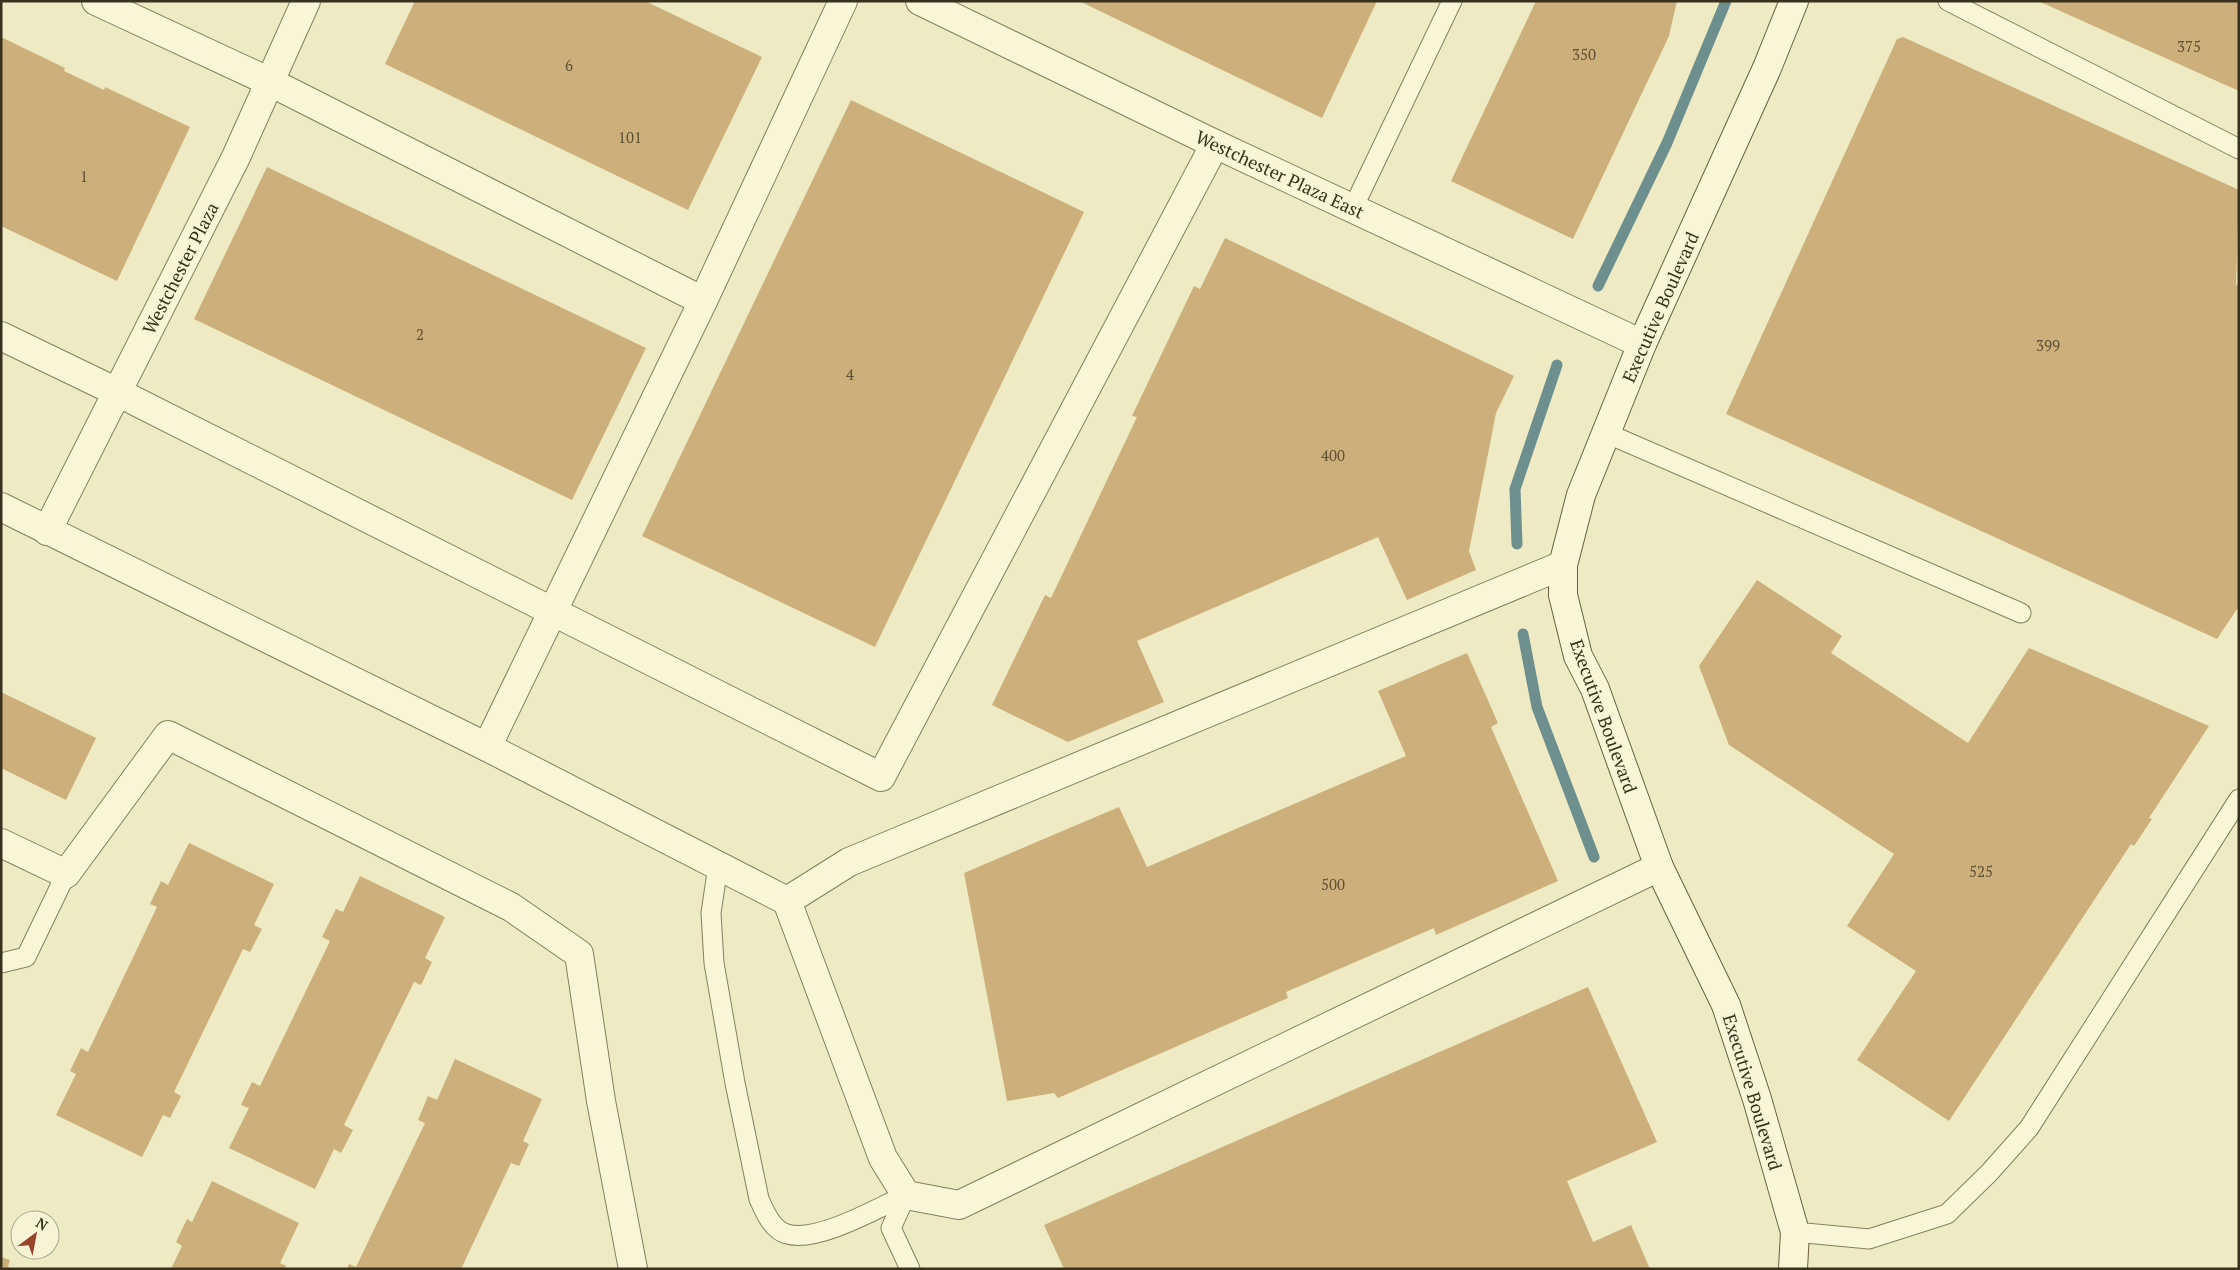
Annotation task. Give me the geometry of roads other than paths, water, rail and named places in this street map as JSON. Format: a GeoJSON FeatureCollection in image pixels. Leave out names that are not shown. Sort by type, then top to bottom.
{"type":"FeatureCollection","features":[{"type":"Feature","properties":{"kind":"street"},"geometry":{"type":"LineString","coordinates":[[96,1],[268,81],[703,301]]}},
{"type":"Feature","properties":{"kind":"street","name":"Westchester Plaza"},"geometry":{"type":"LineString","coordinates":[[47,531],[236,157],[268,81],[306,1]]}},
{"type":"Feature","properties":{"kind":"street"},"geometry":{"type":"LineString","coordinates":[[487,746],[703,301],[843,1]]}},
{"type":"Feature","properties":{"kind":"street","name":"Executive Boulevard"},"geometry":{"type":"LineString","coordinates":[[1793,1269],[1796,1232],[1757,1099],[1726,1006],[1658,867],[1595,689],[1578,656],[1564,595],[1563,566],[1581,495],[1642,344],[1767,68],[1794,1]]}},
{"type":"Feature","properties":{"kind":"street","name":"Westchester Plaza East"},"geometry":{"type":"LineString","coordinates":[[922,2],[1215,144],[1642,344]]}},
{"type":"Feature","properties":{"kind":"street"},"geometry":{"type":"LineString","coordinates":[[1,336],[117,392],[881,776],[1215,144]]}},
{"type":"Feature","properties":{"kind":"street"},"geometry":{"type":"LineString","coordinates":[[1,507],[487,746],[787,901],[883,1158],[906,1194],[959,1205],[1658,867]]}},
{"type":"Feature","properties":{"kind":"street"},"geometry":{"type":"LineString","coordinates":[[787,901],[849,862],[1563,566]]}},
{"type":"Feature","properties":{"kind":"street"},"geometry":{"type":"LineString","coordinates":[[1,843],[66,874],[168,735],[511,907],[579,954],[600,1101],[633,1269]]}},
{"type":"Feature","properties":{"kind":"lane"},"geometry":{"type":"LineString","coordinates":[[1353,208],[1452,1]]}},
{"type":"Feature","properties":{"kind":"lane"},"geometry":{"type":"LineString","coordinates":[[1948,1],[2239,149]]}},
{"type":"Feature","properties":{"kind":"lane"},"geometry":{"type":"LineString","coordinates":[[1606,433],[2021,613]]}},
{"type":"Feature","properties":{"kind":"lane"},"geometry":{"type":"LineString","coordinates":[[1796,1232],[1869,1239],[1948,1214],[1989,1173],[2029,1128],[2239,799]]}},
{"type":"Feature","properties":{"kind":"lane"},"geometry":{"type":"LineString","coordinates":[[718,866],[712,913],[714,963],[735,1083],[757,1189],[767,1216],[778,1229],[786,1234],[797,1236],[818,1233],[842,1225],[906,1194]]}},
{"type":"Feature","properties":{"kind":"lane"},"geometry":{"type":"LineString","coordinates":[[1,963],[26,956],[66,874]]}},
{"type":"Feature","properties":{"kind":"lane"},"geometry":{"type":"LineString","coordinates":[[906,1194],[892,1228],[910,1269]]}},
{"type":"Feature","properties":{"kind":"waterway"},"geometry":{"type":"LineString","coordinates":[[1598,286],[1667,143],[1726,1]]}},
{"type":"Feature","properties":{"kind":"waterway"},"geometry":{"type":"LineString","coordinates":[[1517,544],[1515,489],[1557,365]]}},
{"type":"Feature","properties":{"kind":"waterway"},"geometry":{"type":"LineString","coordinates":[[1523,634],[1537,707],[1594,857]]}}]}
